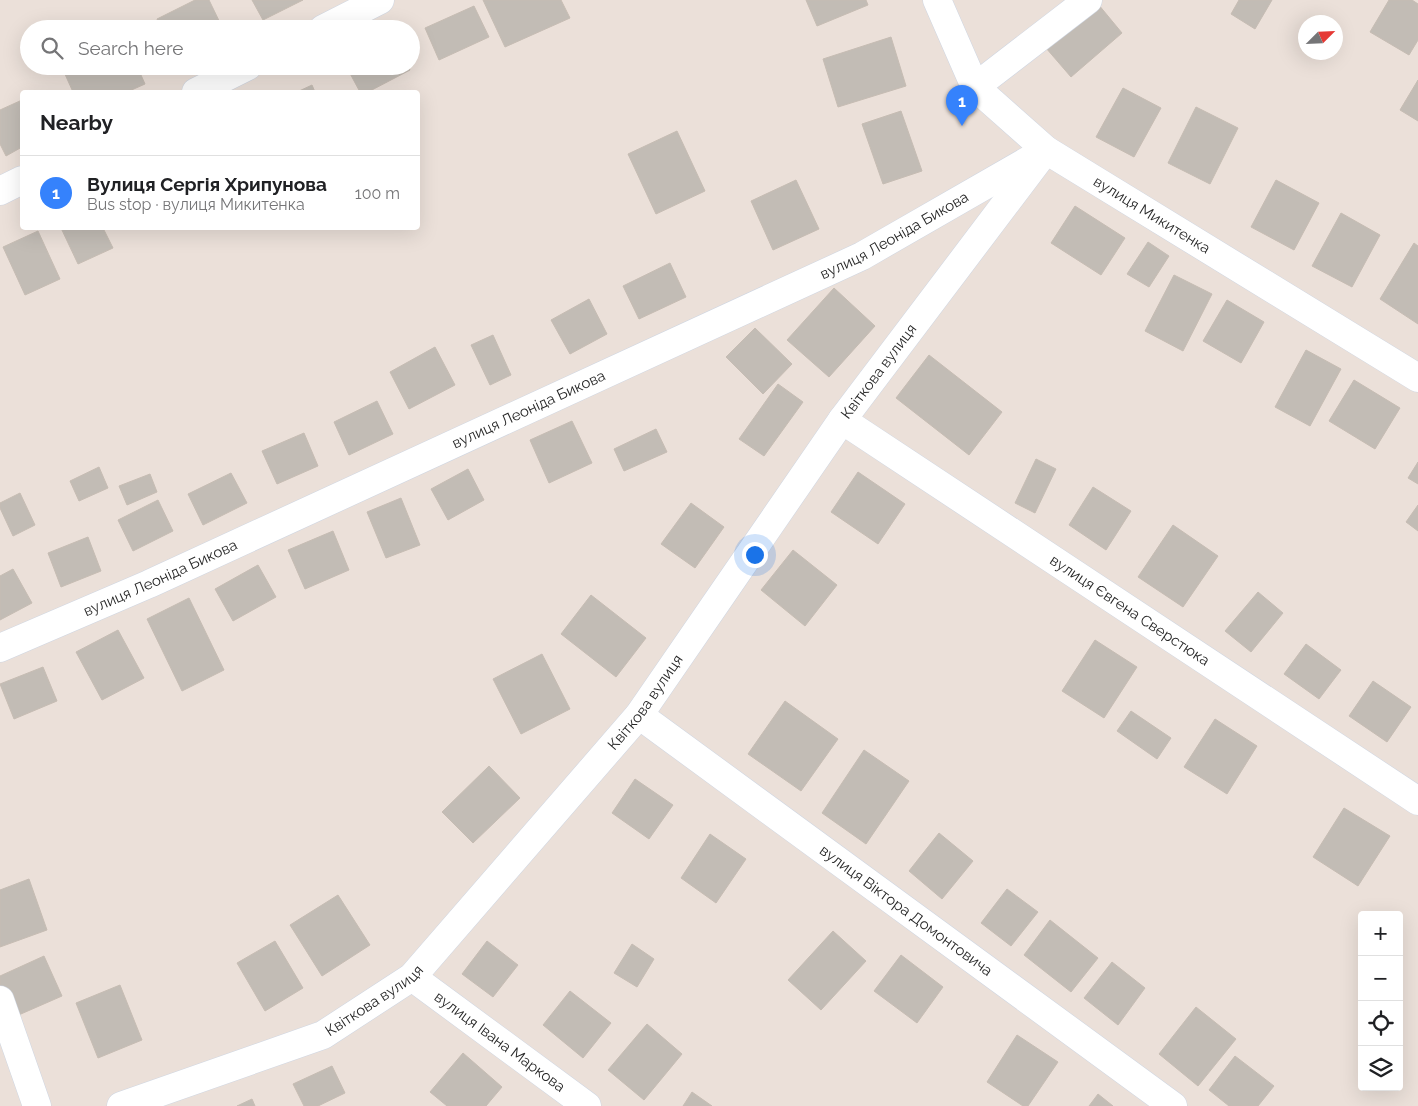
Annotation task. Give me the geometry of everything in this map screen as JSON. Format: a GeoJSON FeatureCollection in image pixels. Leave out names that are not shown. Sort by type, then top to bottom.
{"type":"FeatureCollection","features":[{"type":"Feature","properties":{"kind":"street"},"geometry":{"type":"LineString","coordinates":[[341,20],[380,0]]}},
{"type":"Feature","properties":{"kind":"street","name":"вулиця Микитенка"},"geometry":{"type":"LineString","coordinates":[[937,0],[975,86],[1046,150],[1418,378]]}},
{"type":"Feature","properties":{"kind":"street"},"geometry":{"type":"LineString","coordinates":[[975,86],[1088,0]]}},
{"type":"Feature","properties":{"kind":"street"},"geometry":{"type":"LineString","coordinates":[[200,90],[230,75]]}},
{"type":"Feature","properties":{"kind":"street","name":"Квіткова вулиця"},"geometry":{"type":"LineString","coordinates":[[121,1106],[323,1035],[412,977],[639,715],[842,420],[1046,150]]}},
{"type":"Feature","properties":{"kind":"street","name":"вулиця Леоніда Бикова"},"geometry":{"type":"LineString","coordinates":[[0,648],[148,584],[862,256],[1046,150]]}},
{"type":"Feature","properties":{"kind":"street"},"geometry":{"type":"LineString","coordinates":[[0,191],[20,181]]}},
{"type":"Feature","properties":{"kind":"street","name":"вулиця Євгена Сверстюка"},"geometry":{"type":"LineString","coordinates":[[842,420],[1418,801]]}},
{"type":"Feature","properties":{"kind":"street","name":"вулиця Віктора Домонтовича"},"geometry":{"type":"LineString","coordinates":[[639,715],[1172,1106]]}},
{"type":"Feature","properties":{"kind":"street","name":"вулиця Івана Маркова"},"geometry":{"type":"LineString","coordinates":[[412,977],[587,1106]]}},
{"type":"Feature","properties":{"kind":"street"},"geometry":{"type":"LineString","coordinates":[[0,1000],[36,1106]]}},
{"type":"Feature","properties":{"kind":"building"},"geometry":{"type":"Polygon","coordinates":[[[195,0],[209,0],[219,20],[157,20],[195,0]]]}},
{"type":"Feature","properties":{"kind":"building"},"geometry":{"type":"Polygon","coordinates":[[[252,0],[303,0],[263,20],[252,0]]]}},
{"type":"Feature","properties":{"kind":"building"},"geometry":{"type":"Polygon","coordinates":[[[483,0],[561,0],[570,18],[505,47],[483,0]]]}},
{"type":"Feature","properties":{"kind":"building"},"geometry":{"type":"Polygon","coordinates":[[[806,0],[866,0],[868,5],[817,26],[806,0]]]}},
{"type":"Feature","properties":{"kind":"building"},"geometry":{"type":"Polygon","coordinates":[[[1239,0],[1272,0],[1255,29],[1231,14],[1239,0]]]}},
{"type":"Feature","properties":{"kind":"building"},"geometry":{"type":"Polygon","coordinates":[[[1389,0],[1412,0],[1418,4],[1418,40],[1409,55],[1370,32],[1389,0]]]}},
{"type":"Feature","properties":{"kind":"building"},"geometry":{"type":"Polygon","coordinates":[[[1098,4],[1122,33],[1071,77],[1046,48],[1098,4]]]}},
{"type":"Feature","properties":{"kind":"building"},"geometry":{"type":"Polygon","coordinates":[[[474,6],[489,37],[439,60],[425,28],[474,6]]]}},
{"type":"Feature","properties":{"kind":"building"},"geometry":{"type":"Polygon","coordinates":[[[891,37],[906,86],[838,107],[823,59],[891,37]]]}},
{"type":"Feature","properties":{"kind":"building"},"geometry":{"type":"Polygon","coordinates":[[[65,75],[141,75],[145,84],[132,90],[72,90],[65,75]]]}},
{"type":"Feature","properties":{"kind":"building"},"geometry":{"type":"Polygon","coordinates":[[[351,75],[400,75],[372,90],[359,90],[351,75]]]}},
{"type":"Feature","properties":{"kind":"building"},"geometry":{"type":"Polygon","coordinates":[[[1418,80],[1418,121],[1400,110],[1418,80]]]}},
{"type":"Feature","properties":{"kind":"building"},"geometry":{"type":"Polygon","coordinates":[[[312,85],[314,90],[301,90],[312,85]]]}},
{"type":"Feature","properties":{"kind":"building"},"geometry":{"type":"Polygon","coordinates":[[[1123,88],[1161,108],[1134,157],[1096,137],[1123,88]]]}},
{"type":"Feature","properties":{"kind":"building"},"geometry":{"type":"Polygon","coordinates":[[[20,101],[20,148],[6,156],[0,144],[0,110],[20,101]]]}},
{"type":"Feature","properties":{"kind":"building"},"geometry":{"type":"Polygon","coordinates":[[[1196,107],[1238,128],[1210,184],[1168,163],[1196,107]]]}},
{"type":"Feature","properties":{"kind":"building"},"geometry":{"type":"Polygon","coordinates":[[[901,111],[922,171],[883,184],[862,124],[901,111]]]}},
{"type":"Feature","properties":{"kind":"building"},"geometry":{"type":"Polygon","coordinates":[[[677,131],[705,191],[656,214],[628,154],[677,131]]]}},
{"type":"Feature","properties":{"kind":"building"},"geometry":{"type":"Polygon","coordinates":[[[796,180],[819,229],[773,250],[751,201],[796,180]]]}},
{"type":"Feature","properties":{"kind":"building"},"geometry":{"type":"Polygon","coordinates":[[[1276,180],[1319,203],[1294,250],[1251,227],[1276,180]]]}},
{"type":"Feature","properties":{"kind":"building"},"geometry":{"type":"Polygon","coordinates":[[[1075,206],[1125,238],[1101,275],[1051,243],[1075,206]]]}},
{"type":"Feature","properties":{"kind":"building"},"geometry":{"type":"Polygon","coordinates":[[[1341,213],[1380,235],[1352,287],[1312,266],[1341,213]]]}},
{"type":"Feature","properties":{"kind":"building"},"geometry":{"type":"Polygon","coordinates":[[[62,230],[104,230],[113,248],[78,264],[62,230]]]}},
{"type":"Feature","properties":{"kind":"building"},"geometry":{"type":"Polygon","coordinates":[[[38,231],[60,279],[25,295],[3,247],[38,231]]]}},
{"type":"Feature","properties":{"kind":"building"},"geometry":{"type":"Polygon","coordinates":[[[1148,242],[1169,256],[1149,287],[1127,274],[1148,242]]]}},
{"type":"Feature","properties":{"kind":"building"},"geometry":{"type":"Polygon","coordinates":[[[1414,243],[1418,246],[1418,324],[1380,299],[1414,243]]]}},
{"type":"Feature","properties":{"kind":"building"},"geometry":{"type":"Polygon","coordinates":[[[670,263],[686,297],[639,319],[623,286],[670,263]]]}},
{"type":"Feature","properties":{"kind":"building"},"geometry":{"type":"Polygon","coordinates":[[[1174,275],[1212,294],[1183,351],[1145,331],[1174,275]]]}},
{"type":"Feature","properties":{"kind":"building"},"geometry":{"type":"Polygon","coordinates":[[[834,288],[875,326],[829,377],[787,340],[834,288]]]}},
{"type":"Feature","properties":{"kind":"building"},"geometry":{"type":"Polygon","coordinates":[[[589,299],[607,334],[570,354],[551,320],[589,299]]]}},
{"type":"Feature","properties":{"kind":"building"},"geometry":{"type":"Polygon","coordinates":[[[1227,300],[1264,322],[1241,363],[1203,341],[1227,300]]]}},
{"type":"Feature","properties":{"kind":"building"},"geometry":{"type":"Polygon","coordinates":[[[755,328],[792,364],[763,394],[726,357],[755,328]]]}},
{"type":"Feature","properties":{"kind":"building"},"geometry":{"type":"Polygon","coordinates":[[[493,335],[511,375],[490,385],[471,345],[493,335]]]}},
{"type":"Feature","properties":{"kind":"building"},"geometry":{"type":"Polygon","coordinates":[[[435,347],[455,385],[409,409],[390,372],[435,347]]]}},
{"type":"Feature","properties":{"kind":"building"},"geometry":{"type":"Polygon","coordinates":[[[1306,350],[1341,369],[1310,426],[1275,407],[1306,350]]]}},
{"type":"Feature","properties":{"kind":"building"},"geometry":{"type":"Polygon","coordinates":[[[929,355],[1002,412],[969,455],[896,398],[929,355]]]}},
{"type":"Feature","properties":{"kind":"building"},"geometry":{"type":"Polygon","coordinates":[[[1354,380],[1400,408],[1375,449],[1329,421],[1354,380]]]}},
{"type":"Feature","properties":{"kind":"building"},"geometry":{"type":"Polygon","coordinates":[[[778,384],[803,402],[764,456],[739,439],[778,384]]]}},
{"type":"Feature","properties":{"kind":"building"},"geometry":{"type":"Polygon","coordinates":[[[377,401],[393,434],[349,455],[334,422],[377,401]]]}},
{"type":"Feature","properties":{"kind":"building"},"geometry":{"type":"Polygon","coordinates":[[[572,421],[592,463],[549,483],[530,440],[572,421]]]}},
{"type":"Feature","properties":{"kind":"building"},"geometry":{"type":"Polygon","coordinates":[[[656,429],[667,452],[624,471],[614,449],[656,429]]]}},
{"type":"Feature","properties":{"kind":"building"},"geometry":{"type":"Polygon","coordinates":[[[304,433],[318,466],[277,484],[262,451],[304,433]]]}},
{"type":"Feature","properties":{"kind":"building"},"geometry":{"type":"Polygon","coordinates":[[[1036,459],[1056,469],[1035,513],[1015,503],[1036,459]]]}},
{"type":"Feature","properties":{"kind":"building"},"geometry":{"type":"Polygon","coordinates":[[[1418,462],[1418,484],[1408,478],[1418,462]]]}},
{"type":"Feature","properties":{"kind":"building"},"geometry":{"type":"Polygon","coordinates":[[[99,467],[108,488],[79,501],[70,481],[99,467]]]}},
{"type":"Feature","properties":{"kind":"building"},"geometry":{"type":"Polygon","coordinates":[[[468,469],[484,500],[448,520],[431,489],[468,469]]]}},
{"type":"Feature","properties":{"kind":"building"},"geometry":{"type":"Polygon","coordinates":[[[858,472],[905,504],[878,544],[831,512],[858,472]]]}},
{"type":"Feature","properties":{"kind":"building"},"geometry":{"type":"Polygon","coordinates":[[[231,473],[247,503],[203,525],[188,494],[231,473]]]}},
{"type":"Feature","properties":{"kind":"building"},"geometry":{"type":"Polygon","coordinates":[[[150,474],[157,492],[127,505],[119,486],[150,474]]]}},
{"type":"Feature","properties":{"kind":"building"},"geometry":{"type":"Polygon","coordinates":[[[1093,487],[1131,511],[1106,550],[1069,525],[1093,487]]]}},
{"type":"Feature","properties":{"kind":"building"},"geometry":{"type":"Polygon","coordinates":[[[20,493],[35,525],[13,536],[0,508],[0,503],[20,493]]]}},
{"type":"Feature","properties":{"kind":"building"},"geometry":{"type":"Polygon","coordinates":[[[401,498],[420,545],[386,558],[367,512],[401,498]]]}},
{"type":"Feature","properties":{"kind":"building"},"geometry":{"type":"Polygon","coordinates":[[[158,500],[173,531],[133,551],[118,520],[158,500]]]}},
{"type":"Feature","properties":{"kind":"building"},"geometry":{"type":"Polygon","coordinates":[[[691,503],[724,527],[695,568],[661,544],[691,503]]]}},
{"type":"Feature","properties":{"kind":"building"},"geometry":{"type":"Polygon","coordinates":[[[1418,505],[1418,531],[1406,522],[1418,505]]]}},
{"type":"Feature","properties":{"kind":"building"},"geometry":{"type":"Polygon","coordinates":[[[1173,525],[1218,556],[1183,607],[1138,577],[1173,525]]]}},
{"type":"Feature","properties":{"kind":"building"},"geometry":{"type":"Polygon","coordinates":[[[333,531],[349,570],[305,589],[288,550],[333,531]]]}},
{"type":"Feature","properties":{"kind":"building"},"geometry":{"type":"Polygon","coordinates":[[[88,537],[101,571],[61,587],[48,553],[88,537]]]}},
{"type":"Feature","properties":{"kind":"building"},"geometry":{"type":"Polygon","coordinates":[[[793,550],[837,585],[805,626],[761,590],[793,550]]]}},
{"type":"Feature","properties":{"kind":"building"},"geometry":{"type":"Polygon","coordinates":[[[258,565],[276,597],[233,621],[215,589],[258,565]]]}},
{"type":"Feature","properties":{"kind":"building"},"geometry":{"type":"Polygon","coordinates":[[[13,569],[32,603],[0,620],[0,576],[13,569]]]}},
{"type":"Feature","properties":{"kind":"building"},"geometry":{"type":"Polygon","coordinates":[[[1258,592],[1283,613],[1251,652],[1225,631],[1258,592]]]}},
{"type":"Feature","properties":{"kind":"building"},"geometry":{"type":"Polygon","coordinates":[[[591,595],[646,638],[616,677],[561,634],[591,595]]]}},
{"type":"Feature","properties":{"kind":"building"},"geometry":{"type":"Polygon","coordinates":[[[189,598],[224,670],[182,691],[147,619],[189,598]]]}},
{"type":"Feature","properties":{"kind":"building"},"geometry":{"type":"Polygon","coordinates":[[[118,630],[144,678],[102,700],[76,652],[118,630]]]}},
{"type":"Feature","properties":{"kind":"building"},"geometry":{"type":"Polygon","coordinates":[[[1095,640],[1137,667],[1104,718],[1062,691],[1095,640]]]}},
{"type":"Feature","properties":{"kind":"building"},"geometry":{"type":"Polygon","coordinates":[[[1306,644],[1341,670],[1319,699],[1284,674],[1306,644]]]}},
{"type":"Feature","properties":{"kind":"building"},"geometry":{"type":"Polygon","coordinates":[[[542,654],[570,709],[521,734],[493,679],[542,654]]]}},
{"type":"Feature","properties":{"kind":"building"},"geometry":{"type":"Polygon","coordinates":[[[43,667],[57,701],[14,719],[0,684],[43,667]]]}},
{"type":"Feature","properties":{"kind":"building"},"geometry":{"type":"Polygon","coordinates":[[[1373,681],[1411,707],[1387,742],[1349,716],[1373,681]]]}},
{"type":"Feature","properties":{"kind":"building"},"geometry":{"type":"Polygon","coordinates":[[[785,701],[838,739],[801,791],[748,754],[785,701]]]}},
{"type":"Feature","properties":{"kind":"building"},"geometry":{"type":"Polygon","coordinates":[[[1131,711],[1171,738],[1157,759],[1117,731],[1131,711]]]}},
{"type":"Feature","properties":{"kind":"building"},"geometry":{"type":"Polygon","coordinates":[[[1215,719],[1257,746],[1227,794],[1184,767],[1215,719]]]}},
{"type":"Feature","properties":{"kind":"building"},"geometry":{"type":"Polygon","coordinates":[[[864,750],[909,781],[866,844],[822,813],[864,750]]]}},
{"type":"Feature","properties":{"kind":"building"},"geometry":{"type":"Polygon","coordinates":[[[489,766],[520,798],[473,843],[442,812],[489,766]]]}},
{"type":"Feature","properties":{"kind":"building"},"geometry":{"type":"Polygon","coordinates":[[[635,779],[673,805],[649,839],[612,813],[635,779]]]}},
{"type":"Feature","properties":{"kind":"building"},"geometry":{"type":"Polygon","coordinates":[[[1344,808],[1390,836],[1358,886],[1313,857],[1344,808]]]}},
{"type":"Feature","properties":{"kind":"building"},"geometry":{"type":"Polygon","coordinates":[[[939,833],[973,861],[942,899],[909,871],[939,833]]]}},
{"type":"Feature","properties":{"kind":"building"},"geometry":{"type":"Polygon","coordinates":[[[710,834],[746,859],[716,903],[681,878],[710,834]]]}},
{"type":"Feature","properties":{"kind":"building"},"geometry":{"type":"Polygon","coordinates":[[[29,879],[47,930],[0,947],[0,890],[29,879]]]}},
{"type":"Feature","properties":{"kind":"building"},"geometry":{"type":"Polygon","coordinates":[[[1007,889],[1038,912],[1011,946],[981,923],[1007,889]]]}},
{"type":"Feature","properties":{"kind":"building"},"geometry":{"type":"Polygon","coordinates":[[[338,895],[370,945],[322,976],[290,925],[338,895]]]}},
{"type":"Feature","properties":{"kind":"building"},"geometry":{"type":"Polygon","coordinates":[[[1050,920],[1098,958],[1071,992],[1024,955],[1050,920]]]}},
{"type":"Feature","properties":{"kind":"building"},"geometry":{"type":"Polygon","coordinates":[[[833,931],[866,961],[821,1010],[788,980],[833,931]]]}},
{"type":"Feature","properties":{"kind":"building"},"geometry":{"type":"Polygon","coordinates":[[[275,941],[303,988],[265,1011],[237,963],[275,941]]]}},
{"type":"Feature","properties":{"kind":"building"},"geometry":{"type":"Polygon","coordinates":[[[487,941],[518,965],[493,997],[462,974],[487,941]]]}},
{"type":"Feature","properties":{"kind":"building"},"geometry":{"type":"Polygon","coordinates":[[[632,944],[654,959],[637,987],[614,973],[632,944]]]}},
{"type":"Feature","properties":{"kind":"building"},"geometry":{"type":"Polygon","coordinates":[[[901,955],[943,987],[917,1023],[874,991],[901,955]]]}},
{"type":"Feature","properties":{"kind":"building"},"geometry":{"type":"Polygon","coordinates":[[[44,956],[62,996],[14,1017],[0,985],[0,976],[44,956]]]}},
{"type":"Feature","properties":{"kind":"building"},"geometry":{"type":"Polygon","coordinates":[[[1112,962],[1145,988],[1118,1025],[1084,998],[1112,962]]]}},
{"type":"Feature","properties":{"kind":"building"},"geometry":{"type":"Polygon","coordinates":[[[120,985],[142,1040],[98,1058],[76,1003],[120,985]]]}},
{"type":"Feature","properties":{"kind":"building"},"geometry":{"type":"Polygon","coordinates":[[[570,991],[611,1023],[583,1058],[543,1025],[570,991]]]}},
{"type":"Feature","properties":{"kind":"building"},"geometry":{"type":"Polygon","coordinates":[[[1196,1007],[1236,1039],[1198,1086],[1159,1054],[1196,1007]]]}},
{"type":"Feature","properties":{"kind":"building"},"geometry":{"type":"Polygon","coordinates":[[[647,1024],[682,1054],[644,1100],[608,1070],[647,1024]]]}},
{"type":"Feature","properties":{"kind":"building"},"geometry":{"type":"Polygon","coordinates":[[[1017,1035],[1058,1062],[1028,1106],[1023,1106],[987,1082],[1017,1035]]]}},
{"type":"Feature","properties":{"kind":"building"},"geometry":{"type":"Polygon","coordinates":[[[463,1053],[502,1087],[486,1106],[447,1106],[430,1092],[463,1053]]]}},
{"type":"Feature","properties":{"kind":"building"},"geometry":{"type":"Polygon","coordinates":[[[1235,1056],[1274,1086],[1258,1106],[1229,1106],[1209,1090],[1235,1056]]]}},
{"type":"Feature","properties":{"kind":"building"},"geometry":{"type":"Polygon","coordinates":[[[332,1066],[345,1093],[318,1106],[304,1106],[293,1084],[332,1066]]]}},
{"type":"Feature","properties":{"kind":"building"},"geometry":{"type":"Polygon","coordinates":[[[692,1092],[712,1106],[683,1106],[692,1092]]]}},
{"type":"Feature","properties":{"kind":"building"},"geometry":{"type":"Polygon","coordinates":[[[1098,1094],[1113,1106],[1089,1106],[1098,1094]]]}},
{"type":"Feature","properties":{"kind":"building"},"geometry":{"type":"Polygon","coordinates":[[[252,1099],[255,1106],[237,1106],[252,1099]]]}},
{"type":"Feature","properties":{"kind":"place","name":"Вулиця Сергія Хрипунова"},"geometry":{"type":"Point","coordinates":[962,126]}}]}
